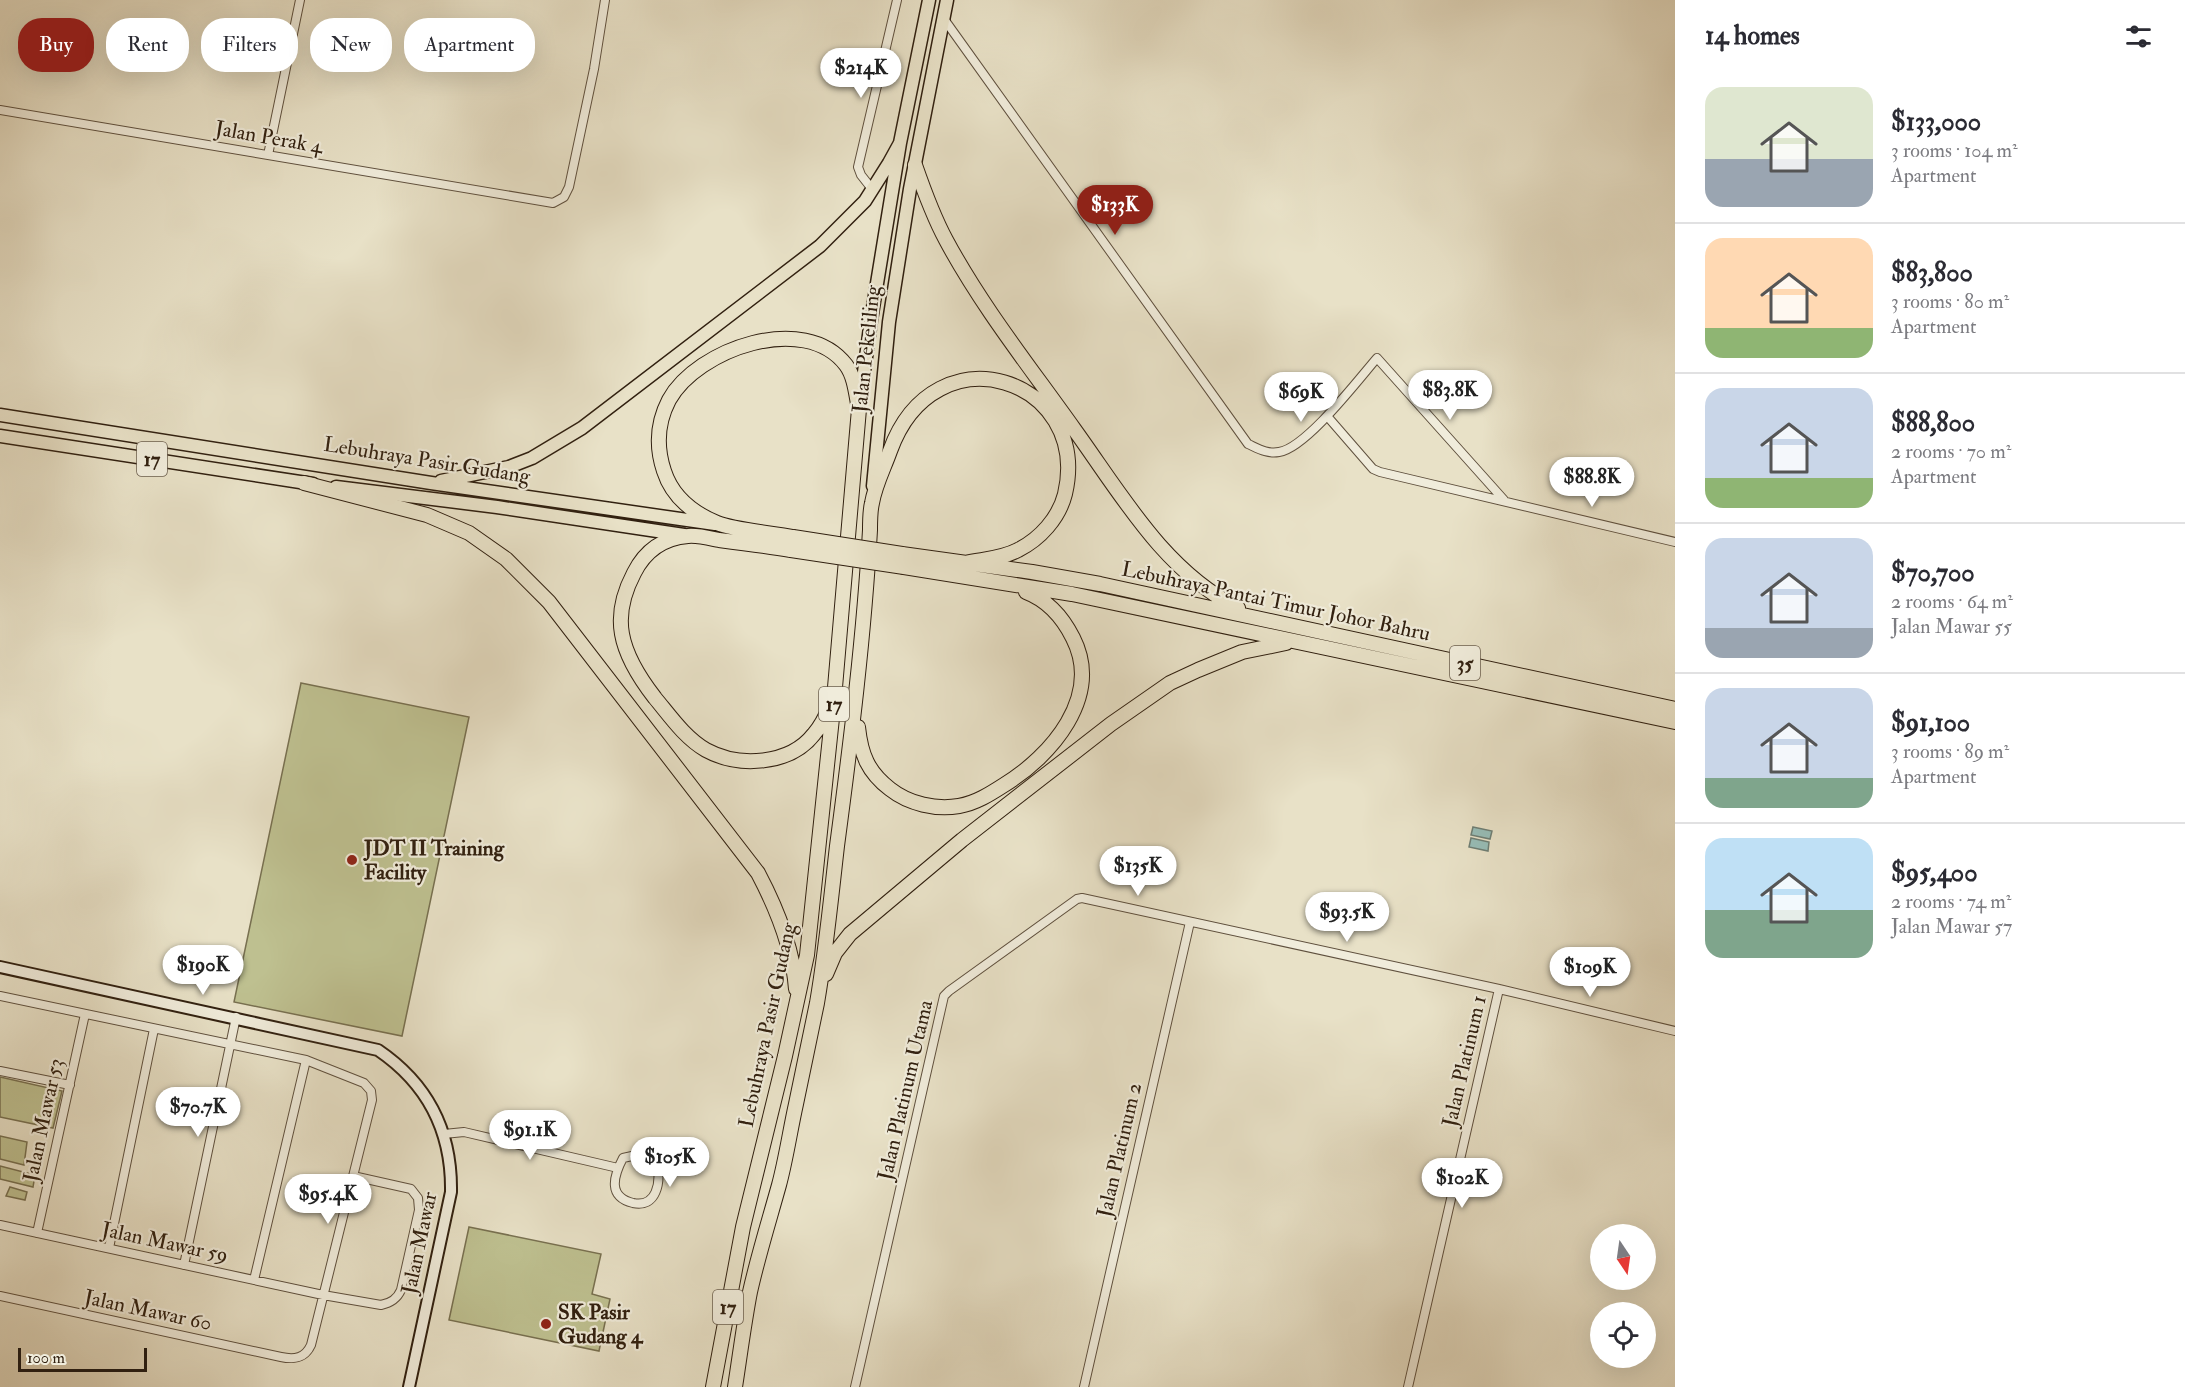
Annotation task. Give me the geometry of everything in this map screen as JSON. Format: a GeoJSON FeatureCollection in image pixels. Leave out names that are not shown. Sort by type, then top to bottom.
{"type":"FeatureCollection","features":[{"type":"Feature","properties":{"kind":"highway"},"geometry":{"type":"LineString","coordinates":[[915,165],[929,204],[947,241],[989,309],[1159,546],[1195,580],[1225,602],[1256,617]]}},
{"type":"Feature","properties":{"kind":"highway","name":"Lebuhraya Pasir Gudang"},"geometry":{"type":"LineString","coordinates":[[713,1387],[743,1227],[807,955],[834,699],[859,409],[854,384],[846,365],[825,348],[798,339],[782,338],[744,346],[709,363],[688,378],[670,399],[659,430],[658,447],[665,475],[681,500],[697,513],[719,524],[792,543]]}},
{"type":"Feature","properties":{"kind":"highway"},"geometry":{"type":"LineString","coordinates":[[872,502],[897,433],[906,417],[937,389],[956,381],[981,378],[1005,382],[1032,396],[1046,408],[1057,424],[1066,448],[1069,476],[1063,502],[1048,527],[1034,541],[999,558],[965,563]]}},
{"type":"Feature","properties":{"kind":"highway"},"geometry":{"type":"LineString","coordinates":[[304,483],[427,515],[469,533],[506,559],[549,602],[758,873],[773,902],[786,937],[797,997]]}},
{"type":"Feature","properties":{"kind":"highway","name":"Jalan Pekeliling"},"geometry":{"type":"LineString","coordinates":[[855,707],[866,604],[872,502]]}},
{"type":"Feature","properties":{"kind":"highway"},"geometry":{"type":"LineString","coordinates":[[688,536],[656,545],[644,556],[626,590],[622,603],[622,635],[630,656],[639,674],[684,732],[705,749],[726,758],[749,762],[771,759],[787,754],[814,735],[834,699]]}},
{"type":"Feature","properties":{"kind":"highway","name":"Lebuhraya Pasir Gudang"},"geometry":{"type":"LineString","coordinates":[[688,536],[792,543],[903,561]]}},
{"type":"Feature","properties":{"kind":"highway","name":"Lebuhraya Pantai Timur Johor Bahru"},"geometry":{"type":"LineString","coordinates":[[903,561],[965,563],[1100,584],[1675,709]]}},
{"type":"Feature","properties":{"kind":"highway","name":"Lebuhraya Pantai Timur Johor Bahru"},"geometry":{"type":"LineString","coordinates":[[903,561],[1003,584],[1072,594],[1675,722]]}},
{"type":"Feature","properties":{"kind":"highway"},"geometry":{"type":"LineString","coordinates":[[855,707],[859,743],[866,763],[880,782],[897,795],[914,802],[938,807],[960,806],[984,798],[1030,767],[1050,747],[1073,714],[1082,680],[1081,664],[1076,644],[1068,628],[1056,613],[1043,600],[1003,584]]}},
{"type":"Feature","properties":{"kind":"highway"},"geometry":{"type":"LineString","coordinates":[[817,1001],[835,952],[850,934],[962,840],[1111,724],[1170,683],[1220,659],[1264,646],[1297,642]]}},
{"type":"Feature","properties":{"kind":"highway","name":"Lebuhraya Pasir Gudang"},"geometry":{"type":"LineString","coordinates":[[735,1387],[750,1292],[780,1182],[817,1001],[855,707]]}},
{"type":"Feature","properties":{"kind":"main road","name":"Jalan Pekeliling"},"geometry":{"type":"LineString","coordinates":[[859,409],[900,143],[929,0]]}},
{"type":"Feature","properties":{"kind":"main road","name":"Jalan Pekeliling"},"geometry":{"type":"LineString","coordinates":[[872,502],[889,322],[915,165],[947,0]]}},
{"type":"Feature","properties":{"kind":"main road"},"geometry":{"type":"LineString","coordinates":[[431,483],[524,461],[582,428],[820,246],[859,207],[900,143]]}},
{"type":"Feature","properties":{"kind":"main road","name":"Lebuhraya Pasir Gudang"},"geometry":{"type":"LineString","coordinates":[[0,415],[431,483],[719,524]]}},
{"type":"Feature","properties":{"kind":"main road","name":"Lebuhraya Pasir Gudang"},"geometry":{"type":"LineString","coordinates":[[0,436],[304,483],[497,507],[688,536]]}},
{"type":"Feature","properties":{"kind":"street"},"geometry":{"type":"LineString","coordinates":[[268,155],[300,0]]}},
{"type":"Feature","properties":{"kind":"street","name":"Jalan Perak 4"},"geometry":{"type":"LineString","coordinates":[[0,110],[553,203],[564,197],[567,192],[594,69],[605,0]]}},
{"type":"Feature","properties":{"kind":"street"},"geometry":{"type":"LineString","coordinates":[[872,189],[858,167],[897,0]]}},
{"type":"Feature","properties":{"kind":"street"},"geometry":{"type":"LineString","coordinates":[[944,19],[1248,444],[1266,453],[1292,448],[1328,416],[1377,358],[1504,500]]}},
{"type":"Feature","properties":{"kind":"street"},"geometry":{"type":"LineString","coordinates":[[1328,416],[1373,469],[1380,472],[1675,542]]}},
{"type":"Feature","properties":{"kind":"street","name":"Jalan Platinum Utama"},"geometry":{"type":"LineString","coordinates":[[855,1387],[946,993],[1077,899],[1082,898],[1675,1030]]}},
{"type":"Feature","properties":{"kind":"street","name":"Jalan Platinum 2"},"geometry":{"type":"LineString","coordinates":[[1084,1387],[1190,922]]}},
{"type":"Feature","properties":{"kind":"street","name":"Jalan Mawar"},"geometry":{"type":"LineString","coordinates":[[0,967],[378,1050],[396,1062],[420,1088],[444,1134],[451,1176],[451,1192],[409,1387]]}},
{"type":"Feature","properties":{"kind":"street","name":"Jalan Platinum 1"},"geometry":{"type":"LineString","coordinates":[[1408,1387],[1499,990]]}},
{"type":"Feature","properties":{"kind":"street"},"geometry":{"type":"LineString","coordinates":[[0,996],[306,1060],[364,1083],[371,1091],[372,1100],[323,1295]]}},
{"type":"Feature","properties":{"kind":"street","name":"Jalan Mawar 53"},"geometry":{"type":"LineString","coordinates":[[37,1233],[85,1014]]}},
{"type":"Feature","properties":{"kind":"street"},"geometry":{"type":"LineString","coordinates":[[184,1265],[236,1017]]}},
{"type":"Feature","properties":{"kind":"street"},"geometry":{"type":"LineString","coordinates":[[109,1248],[154,1029]]}},
{"type":"Feature","properties":{"kind":"street"},"geometry":{"type":"LineString","coordinates":[[254,1280],[306,1060]]}},
{"type":"Feature","properties":{"kind":"street"},"geometry":{"type":"LineString","coordinates":[[0,1071],[70,1084]]}},
{"type":"Feature","properties":{"kind":"street"},"geometry":{"type":"LineString","coordinates":[[444,1134],[464,1132],[618,1168]]}},
{"type":"Feature","properties":{"kind":"street"},"geometry":{"type":"LineString","coordinates":[[632,1156],[657,1164],[660,1175],[654,1196],[642,1204],[623,1200],[617,1194],[615,1186],[618,1168],[623,1158],[632,1156]]}},
{"type":"Feature","properties":{"kind":"street","name":"Jalan Mawar 59"},"geometry":{"type":"LineString","coordinates":[[0,1225],[323,1295],[381,1305],[394,1300],[401,1290],[419,1210],[418,1198],[411,1188],[353,1176]]}},
{"type":"Feature","properties":{"kind":"street","name":"Jalan Mawar 60"},"geometry":{"type":"LineString","coordinates":[[0,1296],[288,1359],[300,1358],[309,1350],[323,1295]]}},
{"type":"Feature","properties":{"kind":"green space","name":"JDT II Training Facility"},"geometry":{"type":"Polygon","coordinates":[[[301,683],[469,717],[402,1036],[234,1002],[301,683]]]}},
{"type":"Feature","properties":{"kind":"green space"},"geometry":{"type":"Polygon","coordinates":[[[0,1077],[62,1091],[53,1128],[0,1117],[0,1077]]]}},
{"type":"Feature","properties":{"kind":"green space"},"geometry":{"type":"Polygon","coordinates":[[[0,1136],[27,1142],[24,1165],[0,1159],[0,1136]]]}},
{"type":"Feature","properties":{"kind":"green space"},"geometry":{"type":"Polygon","coordinates":[[[0,1166],[35,1175],[33,1187],[0,1179],[0,1166]]]}},
{"type":"Feature","properties":{"kind":"green space"},"geometry":{"type":"Polygon","coordinates":[[[10,1187],[27,1192],[25,1200],[6,1196],[10,1187]]]}},
{"type":"Feature","properties":{"kind":"green space"},"geometry":{"type":"Polygon","coordinates":[[[469,1227],[601,1254],[592,1294],[610,1299],[599,1351],[449,1320],[469,1227]]]}},
{"type":"Feature","properties":{"kind":"water"},"geometry":{"type":"Polygon","coordinates":[[[1473,827],[1492,831],[1490,839],[1471,835],[1473,827]]]}},
{"type":"Feature","properties":{"kind":"water"},"geometry":{"type":"Polygon","coordinates":[[[1471,838],[1489,842],[1488,851],[1469,847],[1471,838]]]}},
{"type":"Feature","properties":{"kind":"place","name":"JDT II Training Facility"},"geometry":{"type":"Point","coordinates":[352,860]}},
{"type":"Feature","properties":{"kind":"place","name":"SK Pasir Gudang 4"},"geometry":{"type":"Point","coordinates":[546,1324]}}]}
